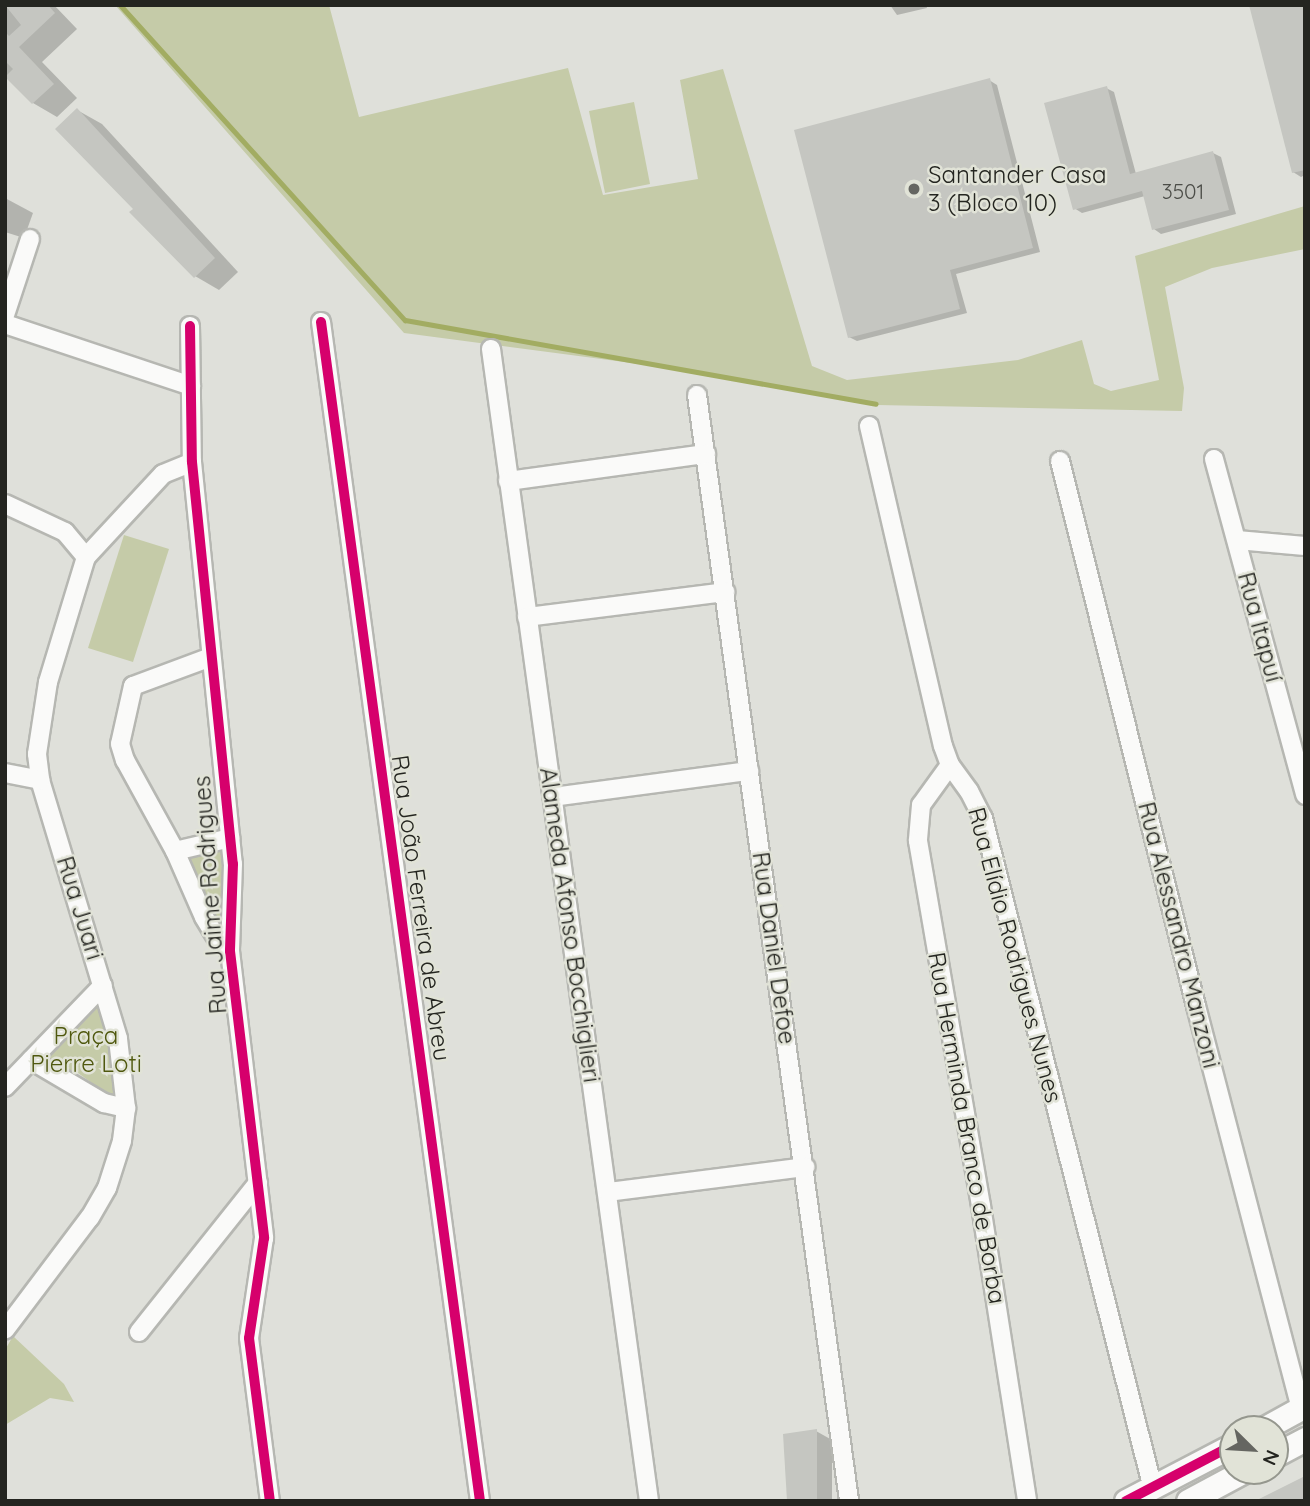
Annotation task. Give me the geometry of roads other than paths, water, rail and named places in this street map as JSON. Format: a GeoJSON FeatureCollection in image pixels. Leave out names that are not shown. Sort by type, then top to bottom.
{"type":"FeatureCollection","features":[{"type":"Feature","properties":{"kind":"main road"},"geometry":{"type":"LineString","coordinates":[[1289,1448],[1305,1439]]}},
{"type":"Feature","properties":{"kind":"main road"},"geometry":{"type":"LineString","coordinates":[[1126,1501],[1219,1453]]}},
{"type":"Feature","properties":{"kind":"main road"},"geometry":{"type":"LineString","coordinates":[[1188,1501],[1219,1484]]}},
{"type":"Feature","properties":{"kind":"street"},"geometry":{"type":"LineString","coordinates":[[5,315],[30,239]]}},
{"type":"Feature","properties":{"kind":"street","name":"Rua João Ferreira de Abreu"},"geometry":{"type":"LineString","coordinates":[[321,322],[480,1501]]}},
{"type":"Feature","properties":{"kind":"street"},"geometry":{"type":"LineString","coordinates":[[5,324],[191,386]]}},
{"type":"Feature","properties":{"kind":"street","name":"Rua Jaime Rodrigues"},"geometry":{"type":"LineString","coordinates":[[190,326],[192,462],[233,878],[230,951],[264,1254],[249,1338],[270,1501]]}},
{"type":"Feature","properties":{"kind":"street","name":"Alameda Afonso Bocchiglieri"},"geometry":{"type":"LineString","coordinates":[[491,349],[649,1501]]}},
{"type":"Feature","properties":{"kind":"street","name":"Rua Daniel Defoe"},"geometry":{"type":"LineString","coordinates":[[697,395],[849,1501]]}},
{"type":"Feature","properties":{"kind":"street","name":"Rua Elídio Rodrigues Nunes"},"geometry":{"type":"LineString","coordinates":[[869,426],[950,765],[969,791],[983,818],[1153,1489]]}},
{"type":"Feature","properties":{"kind":"street"},"geometry":{"type":"LineString","coordinates":[[508,481],[706,454]]}},
{"type":"Feature","properties":{"kind":"street","name":"Rua Itapuí"},"geometry":{"type":"LineString","coordinates":[[1214,459],[1305,795]]}},
{"type":"Feature","properties":{"kind":"street","name":"Rua Alessandro Manzoni"},"geometry":{"type":"LineString","coordinates":[[1060,461],[1196,1006],[1303,1407]]}},
{"type":"Feature","properties":{"kind":"street"},"geometry":{"type":"LineString","coordinates":[[5,504],[65,532],[86,557],[163,474],[192,462]]}},
{"type":"Feature","properties":{"kind":"street"},"geometry":{"type":"LineString","coordinates":[[1237,540],[1305,546]]}},
{"type":"Feature","properties":{"kind":"street","name":"Rua Juari"},"geometry":{"type":"LineString","coordinates":[[5,1330],[90,1217],[107,1188],[117,1162],[126,1108],[118,1039],[40,780],[38,744],[48,682],[86,557]]}},
{"type":"Feature","properties":{"kind":"street"},"geometry":{"type":"LineString","coordinates":[[527,618],[725,592]]}},
{"type":"Feature","properties":{"kind":"street"},"geometry":{"type":"LineString","coordinates":[[212,657],[133,686],[120,738],[125,760],[175,851],[204,917],[218,940],[230,951]]}},
{"type":"Feature","properties":{"kind":"street","name":"Rua Herminda Branco de Borba"},"geometry":{"type":"LineString","coordinates":[[950,765],[921,805],[918,841],[982,1206],[1027,1501]]}},
{"type":"Feature","properties":{"kind":"street"},"geometry":{"type":"LineString","coordinates":[[553,797],[749,771]]}},
{"type":"Feature","properties":{"kind":"street"},"geometry":{"type":"LineString","coordinates":[[5,773],[40,780]]}},
{"type":"Feature","properties":{"kind":"street"},"geometry":{"type":"LineString","coordinates":[[175,851],[230,838]]}},
{"type":"Feature","properties":{"kind":"street"},"geometry":{"type":"LineString","coordinates":[[5,1087],[103,985]]}},
{"type":"Feature","properties":{"kind":"street"},"geometry":{"type":"LineString","coordinates":[[31,1060],[104,1103],[126,1108]]}},
{"type":"Feature","properties":{"kind":"street"},"geometry":{"type":"LineString","coordinates":[[608,1192],[805,1167]]}},
{"type":"Feature","properties":{"kind":"street"},"geometry":{"type":"LineString","coordinates":[[139,1332],[258,1183]]}},
{"type":"Feature","properties":{"kind":"waterway"},"geometry":{"type":"LineString","coordinates":[[120,5],[405,320],[876,404]]}},
{"type":"Feature","properties":{"kind":"place","name":"Santander Casa 3 (Bloco 10)"},"geometry":{"type":"Point","coordinates":[914,189]}},
{"type":"Feature","properties":{"kind":"park label","name":"Praça Pierre Loti"},"geometry":{"type":"Point","coordinates":[86,1050]}}]}
